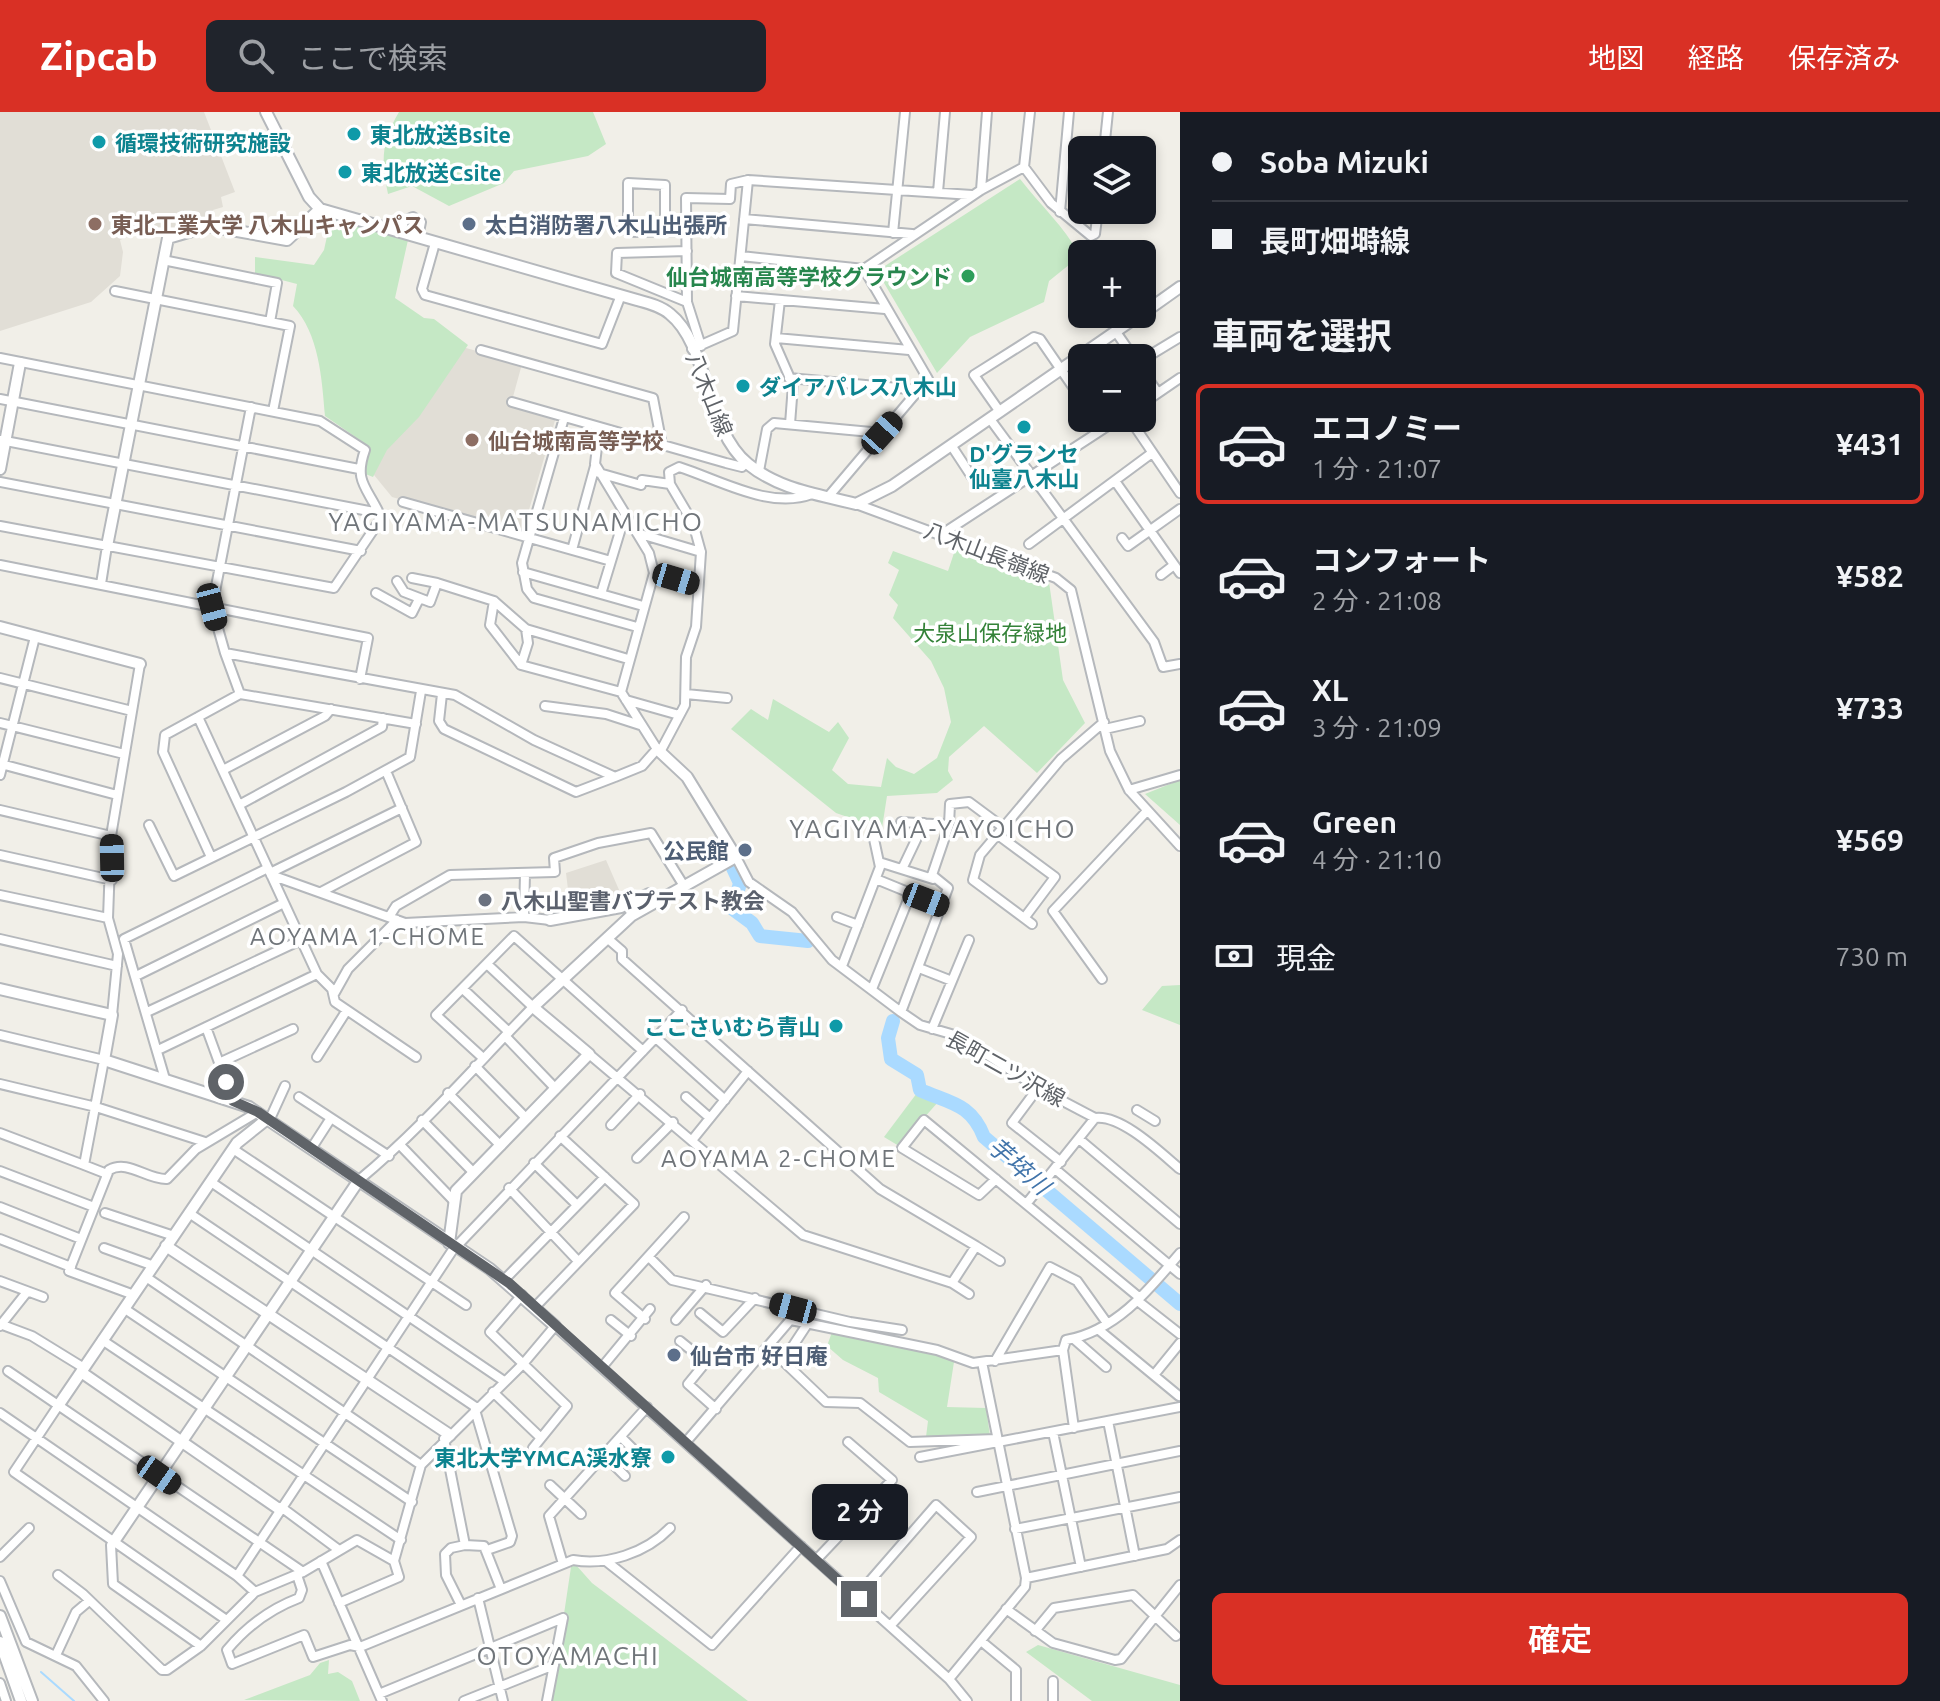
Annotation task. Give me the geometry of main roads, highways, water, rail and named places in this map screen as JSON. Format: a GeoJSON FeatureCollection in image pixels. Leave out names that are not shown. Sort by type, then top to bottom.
{"type":"FeatureCollection","features":[{"type":"Feature","properties":{"kind":"waterway","name":"芋埣川"},"geometry":{"type":"LineString","coordinates":[[733,868],[740,883],[733,909],[752,923],[760,936],[808,941]]}},
{"type":"Feature","properties":{"kind":"waterway","name":"芋埣川"},"geometry":{"type":"LineString","coordinates":[[893,1021],[888,1038],[891,1059],[917,1075],[920,1090],[966,1111],[984,1137],[1180,1304]]}},
{"type":"Feature","properties":{"kind":"waterway"},"geometry":{"type":"LineString","coordinates":[[41,1672],[74,1701]]}},
{"type":"Feature","properties":{"kind":"place","name":"東北放送Bsite"},"geometry":{"type":"Point","coordinates":[354,134]}},
{"type":"Feature","properties":{"kind":"place","name":"循環技術研究施設"},"geometry":{"type":"Point","coordinates":[99,142]}},
{"type":"Feature","properties":{"kind":"place","name":"東北放送Csite"},"geometry":{"type":"Point","coordinates":[345,172]}},
{"type":"Feature","properties":{"kind":"place","name":"東北工業大学 八木山キャンパス"},"geometry":{"type":"Point","coordinates":[95,224]}},
{"type":"Feature","properties":{"kind":"place","name":"太白消防署八木山出張所"},"geometry":{"type":"Point","coordinates":[469,224]}},
{"type":"Feature","properties":{"kind":"place","name":"仙台城南高等学校グラウンド"},"geometry":{"type":"Point","coordinates":[968,276]}},
{"type":"Feature","properties":{"kind":"place","name":"ダイアパレス八木山"},"geometry":{"type":"Point","coordinates":[743,386]}},
{"type":"Feature","properties":{"kind":"place","name":"D'グランセ 仙臺八木山"},"geometry":{"type":"Point","coordinates":[1024,427]}},
{"type":"Feature","properties":{"kind":"place","name":"仙台城南高等学校"},"geometry":{"type":"Point","coordinates":[472,440]}},
{"type":"Feature","properties":{"kind":"place","name":"公民館"},"geometry":{"type":"Point","coordinates":[745,850]}},
{"type":"Feature","properties":{"kind":"place","name":"八木山聖書バプテスト教会"},"geometry":{"type":"Point","coordinates":[485,900]}},
{"type":"Feature","properties":{"kind":"place","name":"ここさいむら青山"},"geometry":{"type":"Point","coordinates":[836,1026]}},
{"type":"Feature","properties":{"kind":"place","name":"仙台市 好日庵"},"geometry":{"type":"Point","coordinates":[674,1355]}},
{"type":"Feature","properties":{"kind":"place","name":"東北大学YMCA渓水寮"},"geometry":{"type":"Point","coordinates":[668,1457]}},
{"type":"Feature","properties":{"kind":"district","name":"YAGIYAMA-MATSUNAMICHO"},"geometry":{"type":"Point","coordinates":[516,521]}},
{"type":"Feature","properties":{"kind":"district","name":"YAGIYAMA-YAYOICHO"},"geometry":{"type":"Point","coordinates":[933,828]}},
{"type":"Feature","properties":{"kind":"district","name":"AOYAMA 1-CHOME"},"geometry":{"type":"Point","coordinates":[368,936]}},
{"type":"Feature","properties":{"kind":"district","name":"AOYAMA 2-CHOME"},"geometry":{"type":"Point","coordinates":[779,1158]}},
{"type":"Feature","properties":{"kind":"district","name":"OTOYAMACHI"},"geometry":{"type":"Point","coordinates":[568,1655]}},
{"type":"Feature","properties":{"kind":"park label","name":"大泉山保存緑地"},"geometry":{"type":"Point","coordinates":[990,632]}}]}
